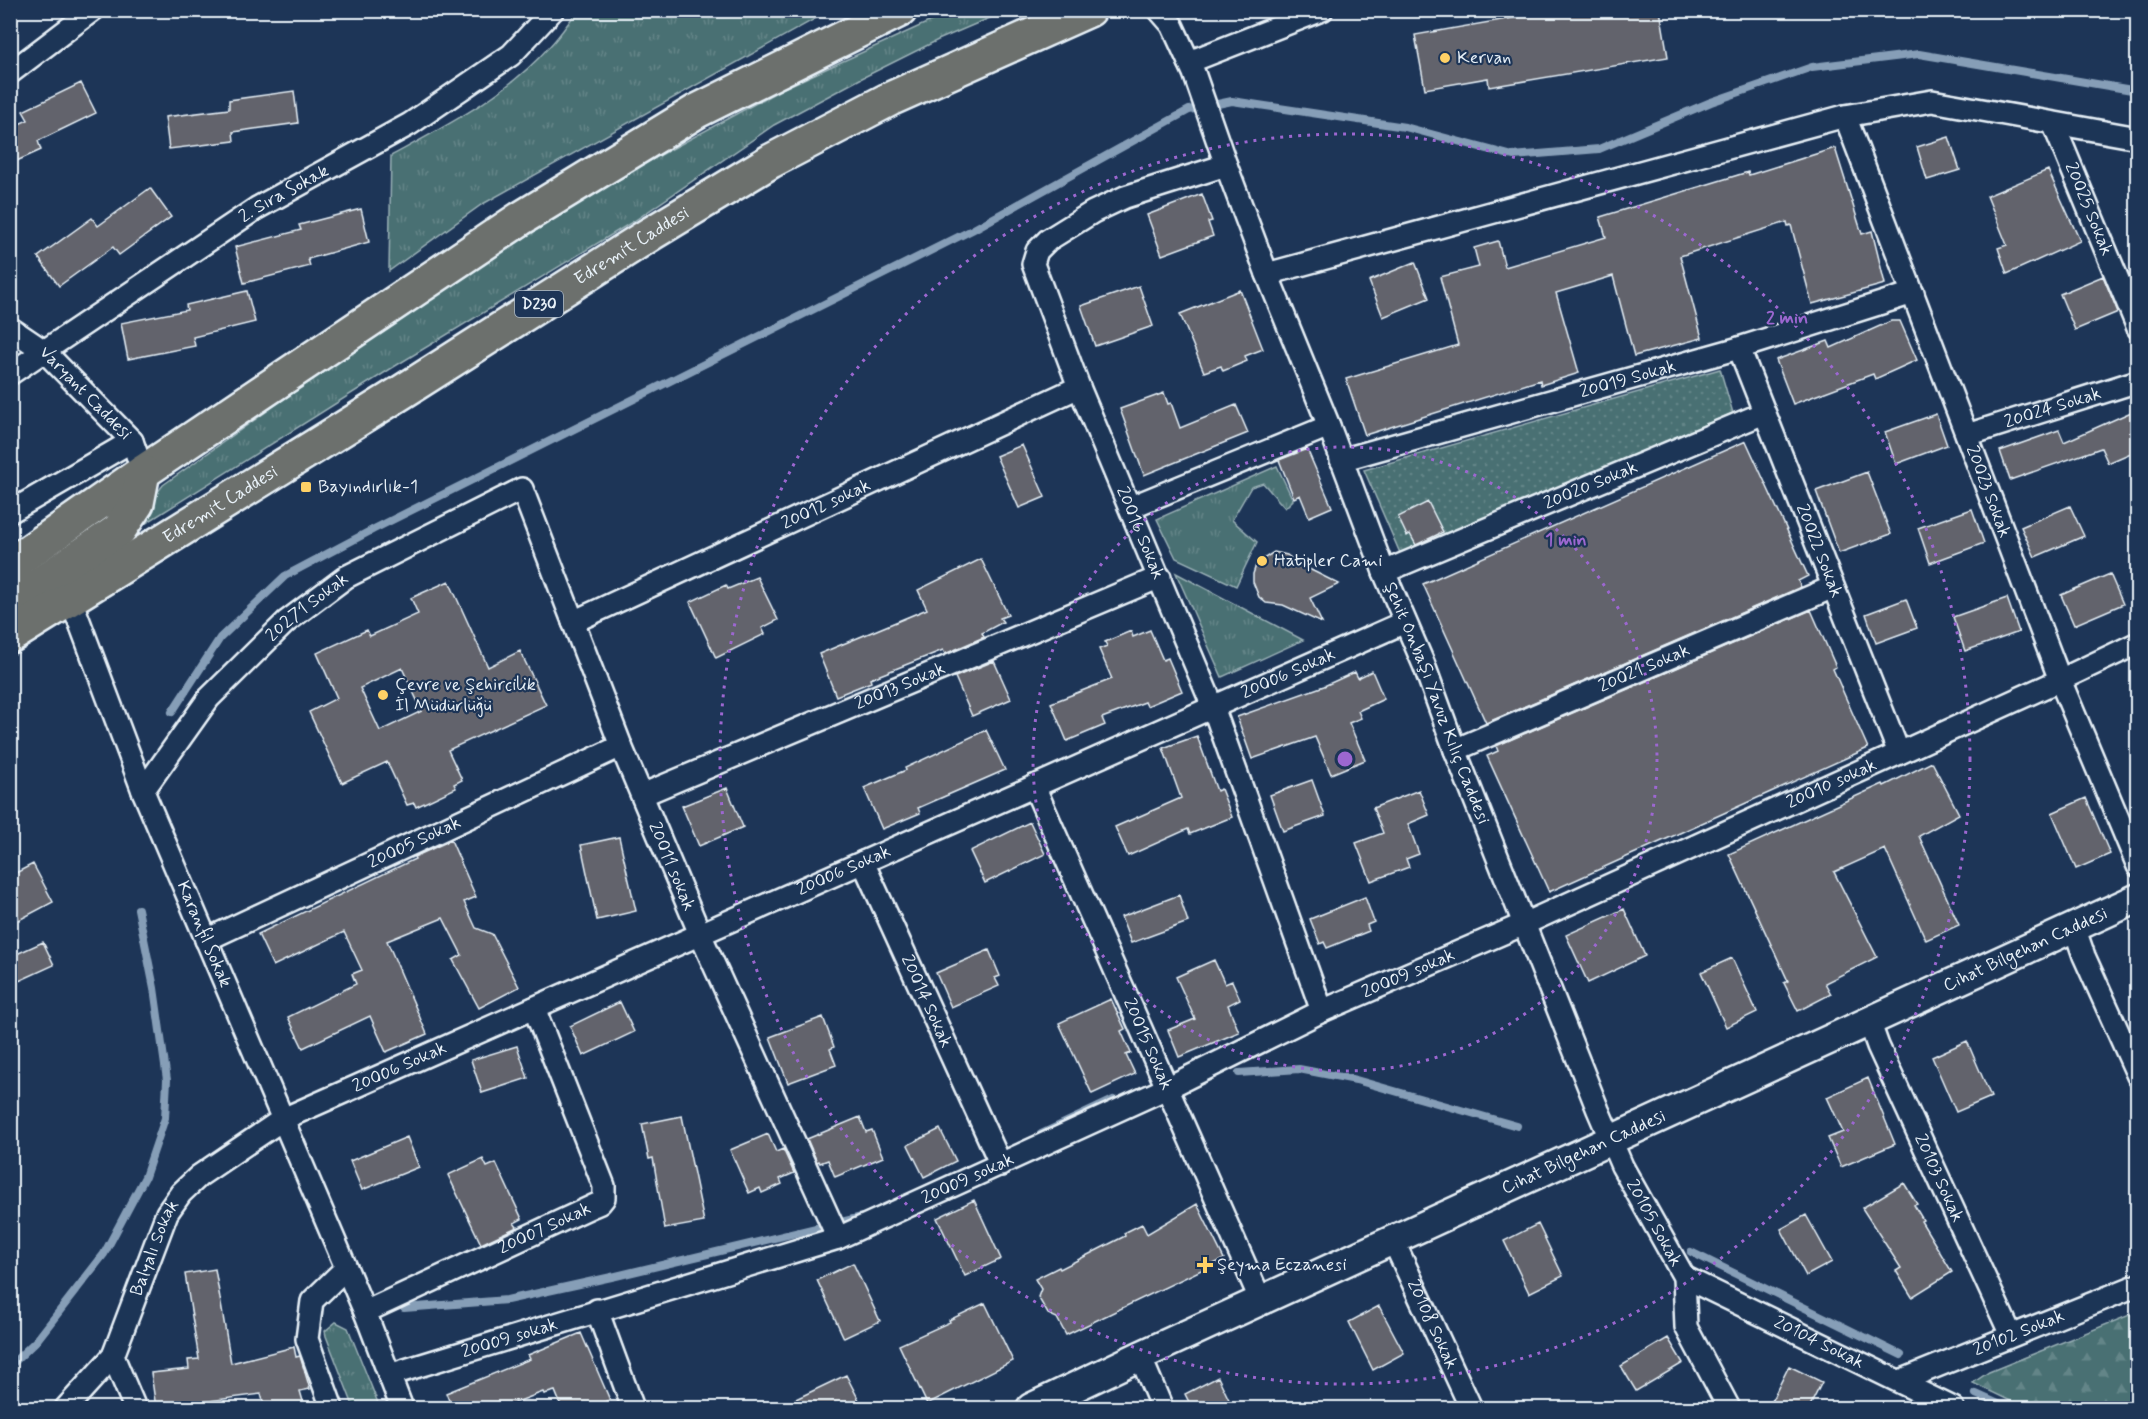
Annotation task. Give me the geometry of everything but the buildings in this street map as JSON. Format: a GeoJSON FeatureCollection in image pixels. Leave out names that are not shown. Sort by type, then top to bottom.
{"type":"FeatureCollection","features":[{"type":"Feature","properties":{"kind":"highway"},"geometry":{"type":"LineString","coordinates":[[10,565],[143,472],[520,219],[697,111],[900,10]]}},
{"type":"Feature","properties":{"kind":"highway","name":"Edremit Caddesi"},"geometry":{"type":"LineString","coordinates":[[10,636],[652,233],[771,161],[890,99],[1089,10]]}},
{"type":"Feature","properties":{"kind":"highway"},"geometry":{"type":"LineString","coordinates":[[10,604],[119,530],[137,503],[143,472]]}},
{"type":"Feature","properties":{"kind":"main road","name":"Cihat Bilgehan Caddesi"},"geometry":{"type":"LineString","coordinates":[[1031,1408],[2138,898]]}},
{"type":"Feature","properties":{"kind":"street"},"geometry":{"type":"LineString","coordinates":[[10,73],[93,10]]}},
{"type":"Feature","properties":{"kind":"street","name":"2. Sıra Sokak"},"geometry":{"type":"LineString","coordinates":[[10,374],[257,208],[410,124],[511,55],[553,10]]}},
{"type":"Feature","properties":{"kind":"street","name":"Şehit Onbaşı Yavuz Kılıç Caddesi"},"geometry":{"type":"LineString","coordinates":[[1159,10],[1172,25],[1192,67],[1267,274],[1611,1140]]}},
{"type":"Feature","properties":{"kind":"street"},"geometry":{"type":"LineString","coordinates":[[1192,67],[1322,10]]}},
{"type":"Feature","properties":{"kind":"street"},"geometry":{"type":"LineString","coordinates":[[1267,274],[1845,116],[1932,101],[2138,138]]}},
{"type":"Feature","properties":{"kind":"street","name":"20023 Sokak"},"geometry":{"type":"LineString","coordinates":[[1845,116],[2060,680],[2138,866]]}},
{"type":"Feature","properties":{"kind":"street","name":"20025 Sokak"},"geometry":{"type":"LineString","coordinates":[[2053,123],[2138,328]]}},
{"type":"Feature","properties":{"kind":"street","name":"20016 Sokak"},"geometry":{"type":"LineString","coordinates":[[1226,165],[1125,197],[1063,229],[1037,251],[1033,264],[1079,387],[1213,707],[1322,1011]]}},
{"type":"Feature","properties":{"kind":"street","name":"20019 Sokak"},"geometry":{"type":"LineString","coordinates":[[1341,460],[1739,348],[1913,293]]}},
{"type":"Feature","properties":{"kind":"street","name":"Varyant Caddesi"},"geometry":{"type":"LineString","coordinates":[[10,328],[44,351],[132,441],[143,472]]}},
{"type":"Feature","properties":{"kind":"street","name":"20022 Sokak"},"geometry":{"type":"LineString","coordinates":[[1739,348],[1899,753]]}},
{"type":"Feature","properties":{"kind":"street","name":"20024 Sokak"},"geometry":{"type":"LineString","coordinates":[[1967,435],[2138,381]]}},
{"type":"Feature","properties":{"kind":"street","name":"20012 sokak"},"geometry":{"type":"LineString","coordinates":[[573,622],[1079,387]]}},
{"type":"Feature","properties":{"kind":"street","name":"20020 Sokak"},"geometry":{"type":"LineString","coordinates":[[1384,572],[1764,413]]}},
{"type":"Feature","properties":{"kind":"street"},"geometry":{"type":"LineString","coordinates":[[1131,507],[1329,426]]}},
{"type":"Feature","properties":{"kind":"street"},"geometry":{"type":"LineString","coordinates":[[10,512],[132,441]]}},
{"type":"Feature","properties":{"kind":"street","name":"20011 sokak"},"geometry":{"type":"LineString","coordinates":[[522,489],[621,746],[699,934],[838,1237]]}},
{"type":"Feature","properties":{"kind":"street","name":"20271 Sokak"},"geometry":{"type":"LineString","coordinates":[[143,791],[209,698],[286,622],[346,576],[522,489]]}},
{"type":"Feature","properties":{"kind":"street","name":"20013 Sokak"},"geometry":{"type":"LineString","coordinates":[[642,795],[1160,577]]}},
{"type":"Feature","properties":{"kind":"street","name":"20021 Sokak"},"geometry":{"type":"LineString","coordinates":[[1455,750],[1833,587]]}},
{"type":"Feature","properties":{"kind":"street","name":"Karanfil Sokak"},"geometry":{"type":"LineString","coordinates":[[70,597],[143,791],[365,1312],[402,1408]]}},
{"type":"Feature","properties":{"kind":"street","name":"20006 Sokak"},"geometry":{"type":"LineString","coordinates":[[282,1119],[1405,622]]}},
{"type":"Feature","properties":{"kind":"street","name":"20010 sokak"},"geometry":{"type":"LineString","coordinates":[[1524,924],[2138,643]]}},
{"type":"Feature","properties":{"kind":"street","name":"20005 Sokak"},"geometry":{"type":"LineString","coordinates":[[206,940],[621,746]]}},
{"type":"Feature","properties":{"kind":"street","name":"20015 Sokak"},"geometry":{"type":"LineString","coordinates":[[1034,786],[1261,1301]]}},
{"type":"Feature","properties":{"kind":"street","name":"20014 Sokak"},"geometry":{"type":"LineString","coordinates":[[863,862],[1001,1164]]}},
{"type":"Feature","properties":{"kind":"street","name":"20009 sokak"},"geometry":{"type":"LineString","coordinates":[[389,1375],[838,1237],[1167,1089],[1322,1011],[1524,924]]}},
{"type":"Feature","properties":{"kind":"street"},"geometry":{"type":"LineString","coordinates":[[2074,927],[2084,956],[2138,1076]]}},
{"type":"Feature","properties":{"kind":"street","name":"20007 Sokak"},"geometry":{"type":"LineString","coordinates":[[365,1312],[593,1206],[604,1198],[604,1186],[534,1008]]}},
{"type":"Feature","properties":{"kind":"street","name":"20103 Sokak"},"geometry":{"type":"LineString","coordinates":[[1869,1021],[1878,1046],[2011,1335]]}},
{"type":"Feature","properties":{"kind":"street","name":"Balyalı Sokak"},"geometry":{"type":"LineString","coordinates":[[66,1408],[113,1356],[167,1213],[181,1193],[199,1176],[282,1119]]}},
{"type":"Feature","properties":{"kind":"street","name":"20105 Sokak"},"geometry":{"type":"LineString","coordinates":[[1611,1140],[1622,1166],[1684,1277],[1686,1327],[1729,1408]]}},
{"type":"Feature","properties":{"kind":"street","name":"20108 Sokak"},"geometry":{"type":"LineString","coordinates":[[1393,1240],[1471,1408]]}},
{"type":"Feature","properties":{"kind":"street"},"geometry":{"type":"LineString","coordinates":[[332,1408],[308,1339],[312,1300],[346,1268]]}},
{"type":"Feature","properties":{"kind":"street","name":"20104 Sokak"},"geometry":{"type":"LineString","coordinates":[[1684,1277],[1953,1408]]}},
{"type":"Feature","properties":{"kind":"street","name":"20102 Sokak"},"geometry":{"type":"LineString","coordinates":[[1900,1381],[2138,1285]]}},
{"type":"Feature","properties":{"kind":"street"},"geometry":{"type":"LineString","coordinates":[[597,1310],[633,1408]]}},
{"type":"Feature","properties":{"kind":"street"},"geometry":{"type":"LineString","coordinates":[[113,1356],[135,1408]]}},
{"type":"Feature","properties":{"kind":"street"},"geometry":{"type":"LineString","coordinates":[[1140,1356],[1162,1408]]}},
{"type":"Feature","properties":{"kind":"green space"},"geometry":{"type":"Polygon","coordinates":[[[578,10],[829,11],[481,205],[389,271],[391,156],[495,95],[553,43],[578,10]]]}},
{"type":"Feature","properties":{"kind":"green space"},"geometry":{"type":"Polygon","coordinates":[[[962,11],[1006,11],[938,40],[774,125],[634,221],[392,368],[124,537],[163,485],[322,372],[501,252],[633,170],[784,88],[931,21],[962,11]]]}},
{"type":"Feature","properties":{"kind":"green space"},"geometry":{"type":"Polygon","coordinates":[[[1720,369],[1733,413],[1400,553],[1364,470],[1720,369]]]}},
{"type":"Feature","properties":{"kind":"green space"},"geometry":{"type":"Polygon","coordinates":[[[1277,466],[1293,500],[1285,508],[1263,483],[1251,487],[1232,520],[1257,542],[1236,586],[1176,558],[1157,519],[1277,466]]]}},
{"type":"Feature","properties":{"kind":"green space"},"geometry":{"type":"Polygon","coordinates":[[[1176,573],[1303,640],[1222,677],[1176,573]]]}},
{"type":"Feature","properties":{"kind":"green space"},"geometry":{"type":"Polygon","coordinates":[[[2137,1312],[2137,1408],[2025,1408],[1973,1383],[1989,1372],[2137,1312]]]}},
{"type":"Feature","properties":{"kind":"green space"},"geometry":{"type":"Polygon","coordinates":[[[336,1322],[348,1328],[380,1408],[354,1408],[326,1336],[325,1331],[336,1322]]]}},
{"type":"Feature","properties":{"kind":"waterway"},"geometry":{"type":"LineString","coordinates":[[172,712],[220,638],[285,576],[374,529],[972,230],[1189,110],[1232,101],[1405,127],[1513,156],[1599,149],[1711,102],[1812,67],[1919,54],[2138,91]]}},
{"type":"Feature","properties":{"kind":"waterway"},"geometry":{"type":"LineString","coordinates":[[10,1366],[37,1340],[104,1254],[145,1177],[165,1118],[167,1080],[154,988],[138,909]]}},
{"type":"Feature","properties":{"kind":"waterway"},"geometry":{"type":"LineString","coordinates":[[1239,1073],[1299,1069],[1356,1080],[1517,1126]]}},
{"type":"Feature","properties":{"kind":"waterway"},"geometry":{"type":"LineString","coordinates":[[1041,1134],[1113,1100]]}},
{"type":"Feature","properties":{"kind":"waterway"},"geometry":{"type":"LineString","coordinates":[[404,1308],[507,1300],[862,1217]]}},
{"type":"Feature","properties":{"kind":"waterway"},"geometry":{"type":"LineString","coordinates":[[1691,1252],[1901,1355]]}},
{"type":"Feature","properties":{"kind":"waterway"},"geometry":{"type":"LineString","coordinates":[[1976,1394],[2007,1408]]}},
{"type":"Feature","properties":{"kind":"place","name":"Kervan"},"geometry":{"type":"Point","coordinates":[1445,58]}},
{"type":"Feature","properties":{"kind":"place","name":"Bayındırlık-1"},"geometry":{"type":"Point","coordinates":[306,487]}},
{"type":"Feature","properties":{"kind":"place","name":"Hatipler Cami"},"geometry":{"type":"Point","coordinates":[1262,561]}},
{"type":"Feature","properties":{"kind":"place","name":"Çevre ve Şehircilik İl Müdürlüğü"},"geometry":{"type":"Point","coordinates":[383,695]}},
{"type":"Feature","properties":{"kind":"place","name":"Şeyma Eczanesi"},"geometry":{"type":"Point","coordinates":[1205,1265]}}]}
